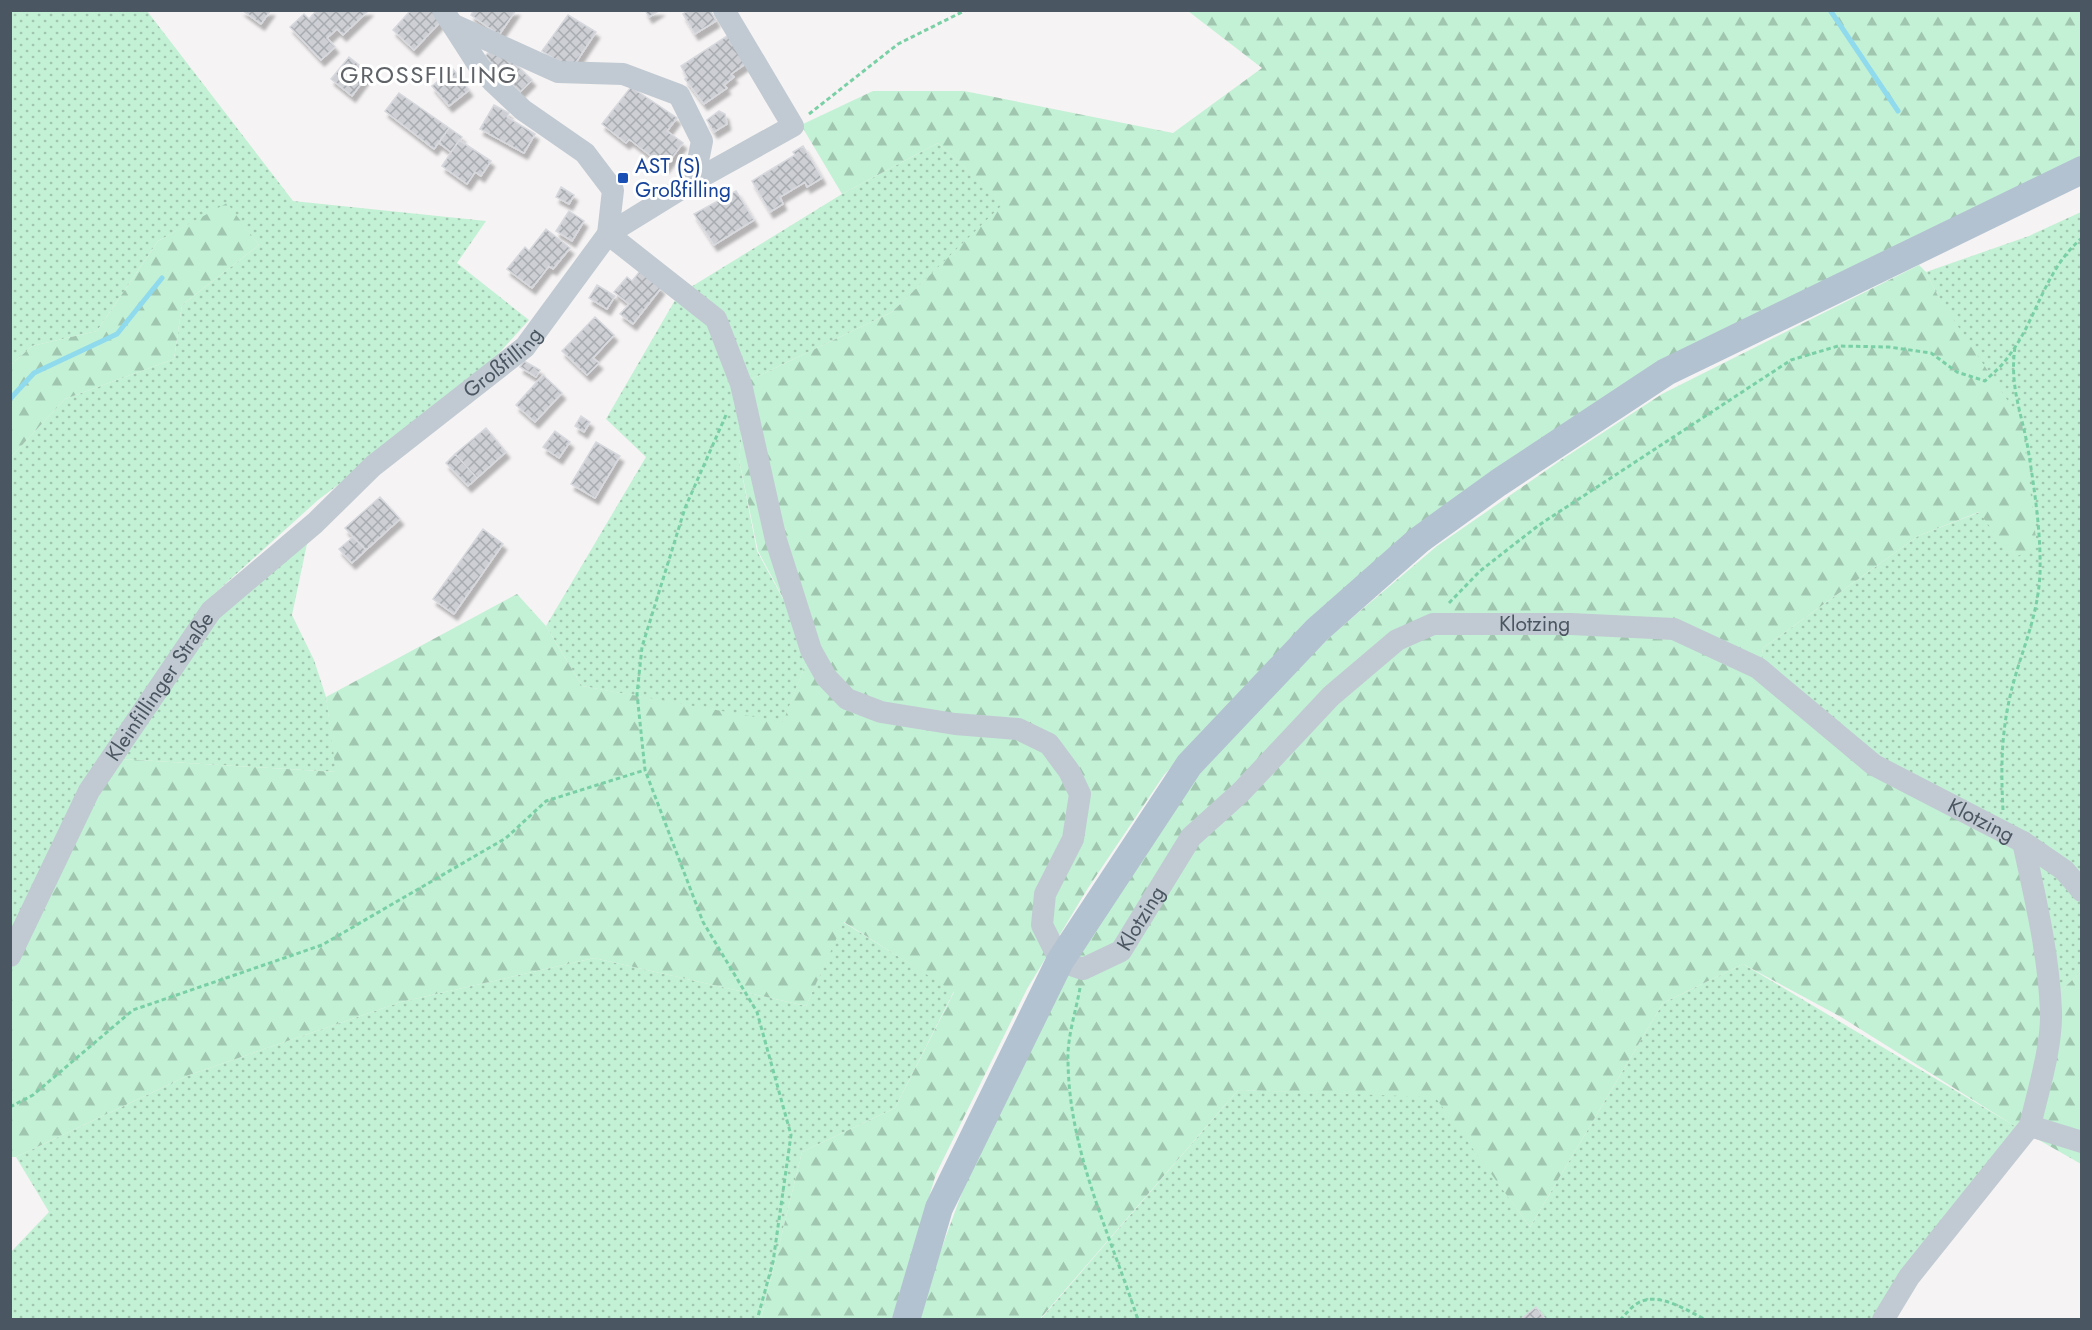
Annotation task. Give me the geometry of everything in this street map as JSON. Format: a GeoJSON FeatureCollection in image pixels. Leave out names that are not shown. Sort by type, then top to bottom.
{"type":"FeatureCollection","features":[{"type":"Feature","properties":{"kind":"main road"},"geometry":{"type":"LineString","coordinates":[[906,1320],[939,1208],[1072,965],[1189,765],[1317,630],[1419,540],[1498,483],[1666,372],[2082,170]]}},
{"type":"Feature","properties":{"kind":"street"},"geometry":{"type":"LineString","coordinates":[[724,10],[793,126]]}},
{"type":"Feature","properties":{"kind":"street"},"geometry":{"type":"LineString","coordinates":[[447,17],[558,72],[623,74],[679,95],[702,141],[694,181]]}},
{"type":"Feature","properties":{"kind":"street","name":"Großfilling"},"geometry":{"type":"LineString","coordinates":[[447,17],[493,82],[523,110],[585,153],[613,190],[608,234]]}},
{"type":"Feature","properties":{"kind":"street","name":"Großfilling"},"geometry":{"type":"LineString","coordinates":[[374,466],[525,347],[608,234],[694,181],[793,126]]}},
{"type":"Feature","properties":{"kind":"street"},"geometry":{"type":"LineString","coordinates":[[608,234],[717,318],[741,384],[776,540],[811,650],[826,677],[847,699],[881,712],[955,724],[1018,729],[1049,744],[1070,771],[1080,794],[1073,838],[1045,894],[1042,925],[1072,965]]}},
{"type":"Feature","properties":{"kind":"street","name":"Kleinfillinger Straße"},"geometry":{"type":"LineString","coordinates":[[10,956],[89,791],[211,611],[315,523],[374,466]]}},
{"type":"Feature","properties":{"kind":"street","name":"Klotzing"},"geometry":{"type":"LineString","coordinates":[[1072,965],[1121,951],[1191,837],[1241,792],[1331,696],[1397,640],[1433,624],[1571,624],[1674,628],[1758,668],[1875,765],[2014,838],[2064,870],[2082,891]]}},
{"type":"Feature","properties":{"kind":"street"},"geometry":{"type":"LineString","coordinates":[[1883,1320],[1909,1277],[2030,1126],[2051,1013],[2040,921],[2014,838]]}},
{"type":"Feature","properties":{"kind":"street"},"geometry":{"type":"LineString","coordinates":[[2030,1126],[2082,1142]]}},
{"type":"Feature","properties":{"kind":"path"},"geometry":{"type":"LineString","coordinates":[[793,126],[898,44],[966,10]]}},
{"type":"Feature","properties":{"kind":"path"},"geometry":{"type":"LineString","coordinates":[[1433,624],[1445,607],[1480,571],[1539,525],[1599,488],[1791,360],[1838,346],[1889,346],[1931,353],[1958,372],[1985,381],[2015,346],[2044,288],[2068,250],[2082,238]]}},
{"type":"Feature","properties":{"kind":"path"},"geometry":{"type":"LineString","coordinates":[[2014,838],[2001,745],[2009,699],[2032,630],[2040,573],[2029,453],[2016,402],[2012,370],[2015,346]]}},
{"type":"Feature","properties":{"kind":"path"},"geometry":{"type":"LineString","coordinates":[[727,415],[685,508],[642,647],[637,694],[645,770],[703,922],[757,1012],[791,1135],[773,1262],[757,1320]]}},
{"type":"Feature","properties":{"kind":"path"},"geometry":{"type":"LineString","coordinates":[[10,1107],[33,1095],[133,1010],[322,945],[506,838],[546,801],[645,770]]}},
{"type":"Feature","properties":{"kind":"path"},"geometry":{"type":"LineString","coordinates":[[1072,965],[1068,1059],[1074,1120],[1087,1182],[1119,1262],[1138,1320]]}},
{"type":"Feature","properties":{"kind":"path"},"geometry":{"type":"LineString","coordinates":[[1620,1320],[1638,1302],[1649,1300],[1669,1302],[1706,1320]]}},
{"type":"Feature","properties":{"kind":"green space"},"geometry":{"type":"Polygon","coordinates":[[[11,11],[147,11],[293,201],[486,221],[457,263],[529,320],[470,385],[318,500],[213,595],[11,939],[11,457],[65,399],[174,359],[182,305],[259,245],[227,204],[158,241],[97,331],[32,346],[11,365],[11,11]]]}},
{"type":"Feature","properties":{"kind":"green space"},"geometry":{"type":"Polygon","coordinates":[[[1188,11],[2081,11],[2081,156],[1676,357],[1229,706],[1164,775],[1088,888],[1027,989],[936,1174],[892,1319],[761,1319],[802,1152],[895,1108],[954,992],[844,922],[806,1006],[594,958],[401,1002],[189,1075],[16,1157],[11,1157],[11,966],[63,854],[121,759],[336,772],[326,697],[517,594],[546,626],[582,686],[783,722],[811,650],[758,551],[739,459],[748,381],[892,312],[1003,204],[938,143],[842,194],[801,125],[873,91],[964,91],[1173,133],[1262,68],[1188,11]]]}},
{"type":"Feature","properties":{"kind":"green space"},"geometry":{"type":"Polygon","coordinates":[[[938,143],[1004,204],[892,312],[748,381],[739,459],[757,551],[811,650],[783,723],[582,686],[546,626],[646,457],[606,419],[678,295],[842,194],[938,143]]]}},
{"type":"Feature","properties":{"kind":"green space"},"geometry":{"type":"Polygon","coordinates":[[[227,203],[259,245],[182,305],[174,359],[65,399],[11,457],[11,365],[32,346],[97,331],[158,241],[227,203]]]}},
{"type":"Feature","properties":{"kind":"green space"},"geometry":{"type":"Polygon","coordinates":[[[2081,212],[2081,972],[2055,996],[1876,763],[1760,666],[1763,648],[1918,536],[1980,512],[2013,557],[1939,298],[1926,272],[2029,236],[2081,212]]]}},
{"type":"Feature","properties":{"kind":"green space"},"geometry":{"type":"Polygon","coordinates":[[[1919,265],[1926,272],[1939,298],[2022,422],[2037,547],[2013,558],[1979,512],[1918,536],[1763,648],[1760,666],[1876,763],[2024,837],[2056,995],[2081,972],[2081,1164],[2013,1125],[1841,1017],[1743,964],[1663,1003],[1530,1227],[1435,1097],[1238,1090],[1040,1319],[918,1320],[927,1288],[967,1179],[1089,927],[1188,787],[1266,700],[1333,634],[1437,546],[1564,458],[1662,394],[1919,265]]]}},
{"type":"Feature","properties":{"kind":"green space"},"geometry":{"type":"Polygon","coordinates":[[[308,539],[292,615],[314,660],[326,697],[337,772],[121,759],[211,621],[308,539]]]}},
{"type":"Feature","properties":{"kind":"green space"},"geometry":{"type":"Polygon","coordinates":[[[843,922],[954,991],[895,1108],[802,1152],[761,1319],[11,1319],[10,1253],[49,1212],[16,1157],[189,1075],[401,1002],[594,958],[806,1006],[843,922]]]}},
{"type":"Feature","properties":{"kind":"green space"},"geometry":{"type":"Polygon","coordinates":[[[1743,964],[2025,1132],[1883,1319],[1040,1320],[1238,1090],[1436,1096],[1530,1227],[1663,1003],[1743,964]]]}},
{"type":"Feature","properties":{"kind":"building"},"geometry":{"type":"Polygon","coordinates":[[[242,10],[271,10],[261,24],[242,10]]]}},
{"type":"Feature","properties":{"kind":"building"},"geometry":{"type":"Polygon","coordinates":[[[317,10],[369,10],[343,35],[337,29],[327,38],[335,47],[321,60],[290,27],[304,14],[309,19],[317,10]]]}},
{"type":"Feature","properties":{"kind":"building"},"geometry":{"type":"Polygon","coordinates":[[[411,10],[436,10],[444,18],[414,50],[393,30],[411,10]]]}},
{"type":"Feature","properties":{"kind":"building"},"geometry":{"type":"Polygon","coordinates":[[[474,10],[516,10],[499,35],[471,15],[474,10]]]}},
{"type":"Feature","properties":{"kind":"building"},"geometry":{"type":"Polygon","coordinates":[[[645,10],[660,10],[649,17],[645,10]]]}},
{"type":"Feature","properties":{"kind":"building"},"geometry":{"type":"Polygon","coordinates":[[[689,10],[710,10],[716,21],[695,34],[683,14],[689,10]]]}},
{"type":"Feature","properties":{"kind":"building"},"geometry":{"type":"Polygon","coordinates":[[[568,15],[596,32],[571,70],[542,51],[568,15]]]}},
{"type":"Feature","properties":{"kind":"building"},"geometry":{"type":"Polygon","coordinates":[[[730,34],[748,62],[731,74],[734,77],[724,85],[727,88],[704,104],[685,79],[687,77],[681,66],[730,34]]]}},
{"type":"Feature","properties":{"kind":"building"},"geometry":{"type":"Polygon","coordinates":[[[496,45],[532,80],[520,92],[485,56],[496,45]]]}},
{"type":"Feature","properties":{"kind":"building"},"geometry":{"type":"Polygon","coordinates":[[[349,57],[369,73],[352,96],[331,79],[349,57]]]}},
{"type":"Feature","properties":{"kind":"building"},"geometry":{"type":"Polygon","coordinates":[[[453,69],[469,90],[449,106],[432,86],[453,69]]]}},
{"type":"Feature","properties":{"kind":"building"},"geometry":{"type":"Polygon","coordinates":[[[631,87],[677,118],[667,131],[683,143],[665,167],[629,139],[626,143],[602,124],[631,87]]]}},
{"type":"Feature","properties":{"kind":"building"},"geometry":{"type":"Polygon","coordinates":[[[399,93],[449,128],[434,149],[385,111],[399,93]]]}},
{"type":"Feature","properties":{"kind":"building"},"geometry":{"type":"Polygon","coordinates":[[[494,105],[509,113],[507,117],[535,134],[524,153],[480,129],[494,105]]]}},
{"type":"Feature","properties":{"kind":"building"},"geometry":{"type":"Polygon","coordinates":[[[719,111],[725,114],[727,124],[714,132],[707,120],[719,111]]]}},
{"type":"Feature","properties":{"kind":"building"},"geometry":{"type":"Polygon","coordinates":[[[449,128],[462,137],[451,152],[439,143],[449,128]]]}},
{"type":"Feature","properties":{"kind":"building"},"geometry":{"type":"Polygon","coordinates":[[[459,140],[491,161],[481,176],[475,172],[467,184],[442,166],[459,140]]]}},
{"type":"Feature","properties":{"kind":"building"},"geometry":{"type":"Polygon","coordinates":[[[803,146],[822,178],[807,187],[805,182],[780,197],[783,204],[770,212],[752,181],[795,155],[793,152],[803,146]]]}},
{"type":"Feature","properties":{"kind":"building"},"geometry":{"type":"Polygon","coordinates":[[[561,187],[574,195],[569,204],[556,197],[561,187]]]}},
{"type":"Feature","properties":{"kind":"building"},"geometry":{"type":"Polygon","coordinates":[[[736,191],[754,220],[714,245],[694,214],[736,191]]]}},
{"type":"Feature","properties":{"kind":"building"},"geometry":{"type":"Polygon","coordinates":[[[569,211],[584,221],[572,241],[556,231],[569,211]]]}},
{"type":"Feature","properties":{"kind":"building"},"geometry":{"type":"Polygon","coordinates":[[[546,229],[570,248],[553,269],[549,266],[532,288],[507,269],[525,247],[529,251],[546,229]]]}},
{"type":"Feature","properties":{"kind":"building"},"geometry":{"type":"Polygon","coordinates":[[[640,271],[661,288],[633,324],[620,314],[629,304],[614,292],[627,277],[632,281],[640,271]]]}},
{"type":"Feature","properties":{"kind":"building"},"geometry":{"type":"Polygon","coordinates":[[[597,285],[615,296],[607,309],[589,298],[597,285]]]}},
{"type":"Feature","properties":{"kind":"building"},"geometry":{"type":"Polygon","coordinates":[[[595,317],[614,335],[593,358],[599,363],[587,375],[562,351],[595,317]]]}},
{"type":"Feature","properties":{"kind":"building"},"geometry":{"type":"Polygon","coordinates":[[[524,361],[540,370],[536,377],[520,367],[524,361]]]}},
{"type":"Feature","properties":{"kind":"building"},"geometry":{"type":"Polygon","coordinates":[[[543,375],[562,393],[535,422],[516,405],[543,375]]]}},
{"type":"Feature","properties":{"kind":"building"},"geometry":{"type":"Polygon","coordinates":[[[581,416],[590,422],[584,432],[575,426],[581,416]]]}},
{"type":"Feature","properties":{"kind":"building"},"geometry":{"type":"Polygon","coordinates":[[[486,428],[506,452],[477,478],[455,454],[486,428]]]}},
{"type":"Feature","properties":{"kind":"building"},"geometry":{"type":"Polygon","coordinates":[[[555,431],[570,442],[559,458],[543,447],[555,431]]]}},
{"type":"Feature","properties":{"kind":"building"},"geometry":{"type":"Polygon","coordinates":[[[596,442],[620,456],[595,498],[571,484],[596,442]]]}},
{"type":"Feature","properties":{"kind":"building"},"geometry":{"type":"Polygon","coordinates":[[[455,454],[477,478],[468,486],[446,463],[455,454]]]}},
{"type":"Feature","properties":{"kind":"building"},"geometry":{"type":"Polygon","coordinates":[[[380,497],[400,519],[366,550],[345,528],[380,497]]]}},
{"type":"Feature","properties":{"kind":"building"},"geometry":{"type":"Polygon","coordinates":[[[483,529],[503,544],[454,614],[433,599],[483,529]]]}},
{"type":"Feature","properties":{"kind":"building"},"geometry":{"type":"Polygon","coordinates":[[[353,537],[366,550],[352,563],[339,549],[353,537]]]}},
{"type":"Feature","properties":{"kind":"building"},"geometry":{"type":"Polygon","coordinates":[[[1536,1307],[1546,1320],[1520,1320],[1536,1307]]]}},
{"type":"Feature","properties":{"kind":"waterway"},"geometry":{"type":"LineString","coordinates":[[1830,10],[1898,111]]}},
{"type":"Feature","properties":{"kind":"waterway"},"geometry":{"type":"LineString","coordinates":[[10,399],[34,373],[117,334],[162,278]]}},
{"type":"Feature","properties":{"kind":"place","name":"AST (S) Großfilling"},"geometry":{"type":"Point","coordinates":[623,178]}},
{"type":"Feature","properties":{"kind":"district","name":"GROSSFILLING"},"geometry":{"type":"Point","coordinates":[429,75]}}]}
